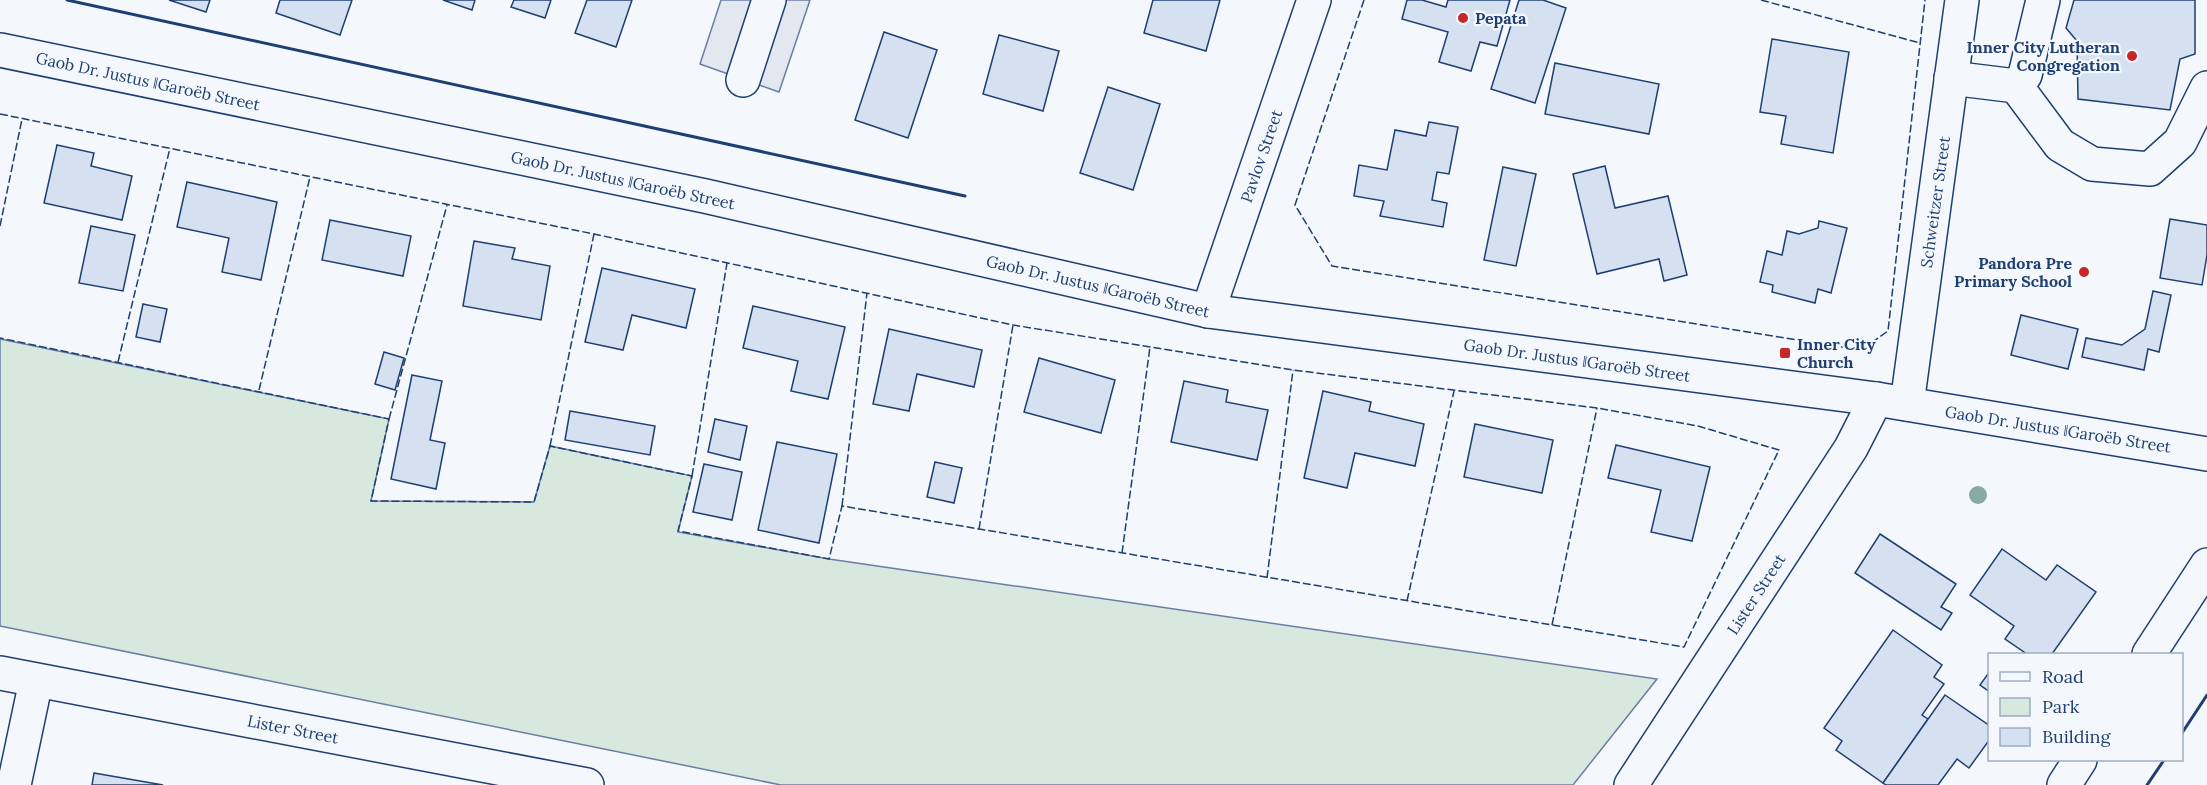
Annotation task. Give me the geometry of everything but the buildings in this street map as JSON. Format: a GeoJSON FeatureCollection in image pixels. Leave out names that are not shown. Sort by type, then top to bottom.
{"type":"FeatureCollection","features":[{"type":"Feature","properties":{"kind":"street"},"geometry":{"type":"LineString","coordinates":[[743,80],[769,0]]}},
{"type":"Feature","properties":{"kind":"street","name":"Pavlov Street"},"geometry":{"type":"LineString","coordinates":[[1208,311],[1314,0]]}},
{"type":"Feature","properties":{"kind":"street","name":"Schweitzer Street"},"geometry":{"type":"LineString","coordinates":[[1891,402],[1951,78],[1962,0]]}},
{"type":"Feature","properties":{"kind":"street"},"geometry":{"type":"LineString","coordinates":[[2016,86],[2025,75],[2043,0]]}},
{"type":"Feature","properties":{"kind":"street","name":"Gaob Dr. Justus ǁGaroëb Street"},"geometry":{"type":"LineString","coordinates":[[0,50],[705,196],[1208,311],[1891,402],[2207,454]]}},
{"type":"Feature","properties":{"kind":"street"},"geometry":{"type":"LineString","coordinates":[[1951,78],[2016,86],[2060,145],[2092,164],[2150,169],[2180,142],[2207,88]]}},
{"type":"Feature","properties":{"kind":"street","name":"Lister Street"},"geometry":{"type":"LineString","coordinates":[[1631,785],[1851,448],[1891,402]]}},
{"type":"Feature","properties":{"kind":"street"},"geometry":{"type":"LineString","coordinates":[[2150,653],[2207,565]]}},
{"type":"Feature","properties":{"kind":"street","name":"Lister Street"},"geometry":{"type":"LineString","coordinates":[[0,673],[586,785]]}},
{"type":"Feature","properties":{"kind":"street"},"geometry":{"type":"LineString","coordinates":[[14,785],[36,681]]}},
{"type":"Feature","properties":{"kind":"street"},"geometry":{"type":"LineString","coordinates":[[2064,785],[2079,761]]}},
{"type":"Feature","properties":{"kind":"green space"},"geometry":{"type":"Polygon","coordinates":[[[0,339],[389,419],[371,501],[534,502],[550,446],[692,476],[678,532],[829,559],[1657,679],[1573,785],[781,785],[0,626],[0,339]]]}},
{"type":"Feature","properties":{"kind":"shaded area"},"geometry":{"type":"Polygon","coordinates":[[[721,0],[810,0],[779,92],[700,64],[721,0]]]}},
{"type":"Feature","properties":{"kind":"fence"},"geometry":{"type":"LineString","coordinates":[[1364,0],[1295,205],[1332,266],[1861,350],[1888,331],[1925,0]]}},
{"type":"Feature","properties":{"kind":"fence"},"geometry":{"type":"LineString","coordinates":[[1761,0],[1920,43]]}},
{"type":"Feature","properties":{"kind":"fence"},"geometry":{"type":"LineString","coordinates":[[0,114],[594,234],[1013,325],[1293,370],[1597,408],[1698,426],[1779,450],[1684,647],[842,506],[829,559],[678,531],[692,476],[550,446],[534,502],[371,501],[389,419],[0,338]]}},
{"type":"Feature","properties":{"kind":"fence"},"geometry":{"type":"LineString","coordinates":[[0,226],[22,119]]}},
{"type":"Feature","properties":{"kind":"fence"},"geometry":{"type":"LineString","coordinates":[[118,362],[170,148]]}},
{"type":"Feature","properties":{"kind":"fence"},"geometry":{"type":"LineString","coordinates":[[259,390],[310,177]]}},
{"type":"Feature","properties":{"kind":"fence"},"geometry":{"type":"LineString","coordinates":[[389,419],[447,205]]}},
{"type":"Feature","properties":{"kind":"fence"},"geometry":{"type":"LineString","coordinates":[[550,446],[594,234]]}},
{"type":"Feature","properties":{"kind":"fence"},"geometry":{"type":"LineString","coordinates":[[692,476],[727,263]]}},
{"type":"Feature","properties":{"kind":"fence"},"geometry":{"type":"LineString","coordinates":[[842,506],[867,293]]}},
{"type":"Feature","properties":{"kind":"fence"},"geometry":{"type":"LineString","coordinates":[[979,529],[1013,325]]}},
{"type":"Feature","properties":{"kind":"fence"},"geometry":{"type":"LineString","coordinates":[[1122,553],[1150,347]]}},
{"type":"Feature","properties":{"kind":"fence"},"geometry":{"type":"LineString","coordinates":[[1267,578],[1293,370]]}},
{"type":"Feature","properties":{"kind":"fence"},"geometry":{"type":"LineString","coordinates":[[1407,601],[1454,391]]}},
{"type":"Feature","properties":{"kind":"fence"},"geometry":{"type":"LineString","coordinates":[[1552,625],[1597,408]]}},
{"type":"Feature","properties":{"kind":"wall"},"geometry":{"type":"LineString","coordinates":[[67,0],[965,196]]}},
{"type":"Feature","properties":{"kind":"wall"},"geometry":{"type":"LineString","coordinates":[[2183,731],[2207,695]]}},
{"type":"Feature","properties":{"kind":"wall"},"geometry":{"type":"LineString","coordinates":[[2147,785],[2163,761]]}},
{"type":"Feature","properties":{"kind":"place","name":"Pepata"},"geometry":{"type":"Point","coordinates":[1463,18]}},
{"type":"Feature","properties":{"kind":"place","name":"Inner City Lutheran Congregation"},"geometry":{"type":"Point","coordinates":[2132,56]}},
{"type":"Feature","properties":{"kind":"place","name":"Pandora Pre Primary School"},"geometry":{"type":"Point","coordinates":[2084,272]}},
{"type":"Feature","properties":{"kind":"place","name":"Inner City Church"},"geometry":{"type":"Point","coordinates":[1785,353]}}]}
